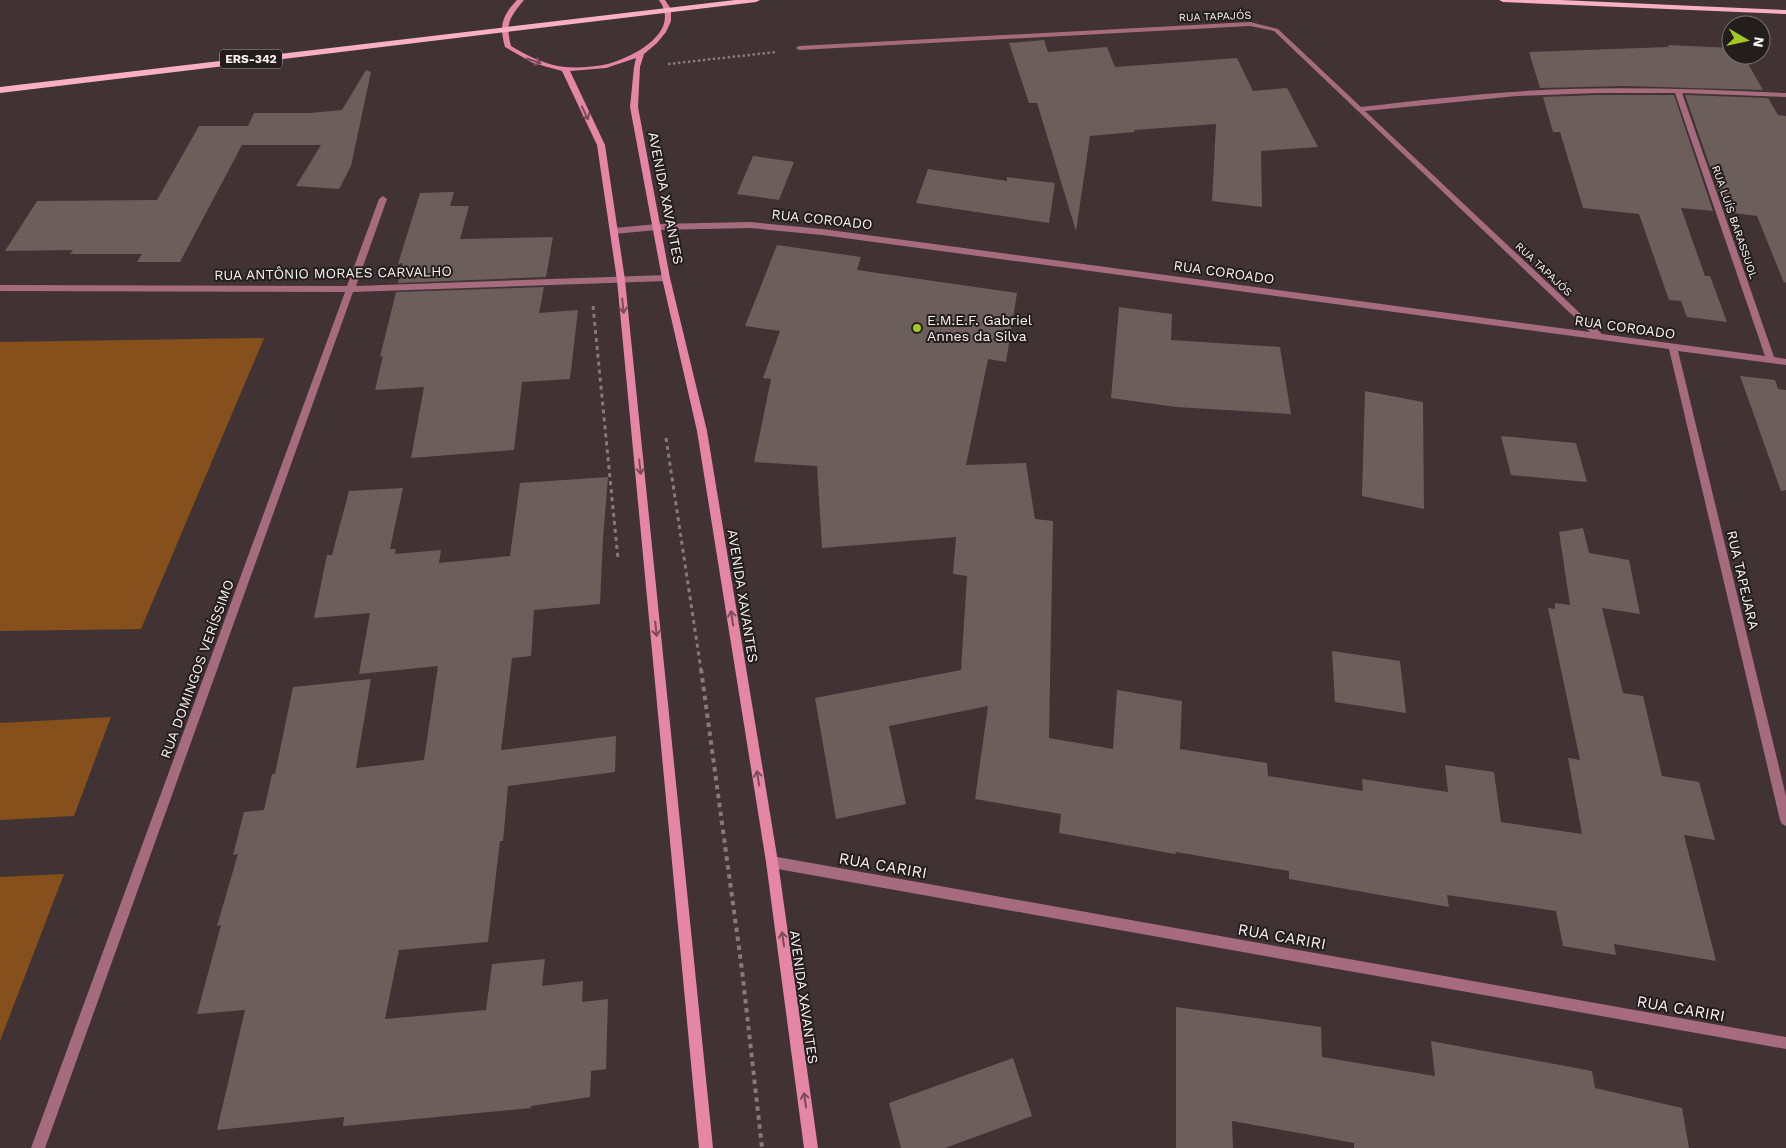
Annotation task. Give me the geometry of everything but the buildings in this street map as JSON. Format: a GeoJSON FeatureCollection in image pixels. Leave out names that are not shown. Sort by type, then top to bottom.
{"type":"FeatureCollection","features":[{"type":"Feature","properties":{"kind":"main road"},"geometry":{"type":"LineString","coordinates":[[521,0],[508,13],[502,29],[508,47],[531,61],[565,69],[598,68],[621,62],[641,52],[658,39],[667,24],[668,10],[662,0]]}},
{"type":"Feature","properties":{"kind":"main road","name":"ERS-342"},"geometry":{"type":"LineString","coordinates":[[0,90],[756,0]]}},
{"type":"Feature","properties":{"kind":"main road"},"geometry":{"type":"LineString","coordinates":[[1503,0],[1786,12]]}},
{"type":"Feature","properties":{"kind":"main road","name":"AVENIDA XAVANTES"},"geometry":{"type":"LineString","coordinates":[[641,52],[637,67],[634,107],[666,278],[702,431],[772,862],[811,1148]]}},
{"type":"Feature","properties":{"kind":"main road"},"geometry":{"type":"LineString","coordinates":[[565,69],[601,145],[621,280],[706,1148]]}},
{"type":"Feature","properties":{"kind":"street","name":"RUA TAPAJÓS"},"geometry":{"type":"LineString","coordinates":[[798,48],[1250,24],[1276,30],[1600,337]]}},
{"type":"Feature","properties":{"kind":"street"},"geometry":{"type":"LineString","coordinates":[[1359,110],[1480,96],[1552,92],[1678,91],[1786,95]]}},
{"type":"Feature","properties":{"kind":"street","name":"RUA LUÍS BARASSUOL"},"geometry":{"type":"LineString","coordinates":[[1678,91],[1771,360]]}},
{"type":"Feature","properties":{"kind":"street","name":"RUA DOMINGOS VERÍSSIMO"},"geometry":{"type":"LineString","coordinates":[[38,1148],[383,199]]}},
{"type":"Feature","properties":{"kind":"street","name":"RUA COROADO"},"geometry":{"type":"LineString","coordinates":[[614,231],[657,227],[750,225],[822,232],[1786,362]]}},
{"type":"Feature","properties":{"kind":"street","name":"RUA ANTÔNIO MORAES CARVALHO"},"geometry":{"type":"LineString","coordinates":[[0,288],[351,289],[666,278]]}},
{"type":"Feature","properties":{"kind":"street","name":"RUA TAPEJARA"},"geometry":{"type":"LineString","coordinates":[[1673,347],[1786,820]]}},
{"type":"Feature","properties":{"kind":"street","name":"RUA CARIRI"},"geometry":{"type":"LineString","coordinates":[[772,862],[1786,1043]]}},
{"type":"Feature","properties":{"kind":"path"},"geometry":{"type":"LineString","coordinates":[[637,67],[746,56],[798,48]]}},
{"type":"Feature","properties":{"kind":"path"},"geometry":{"type":"LineString","coordinates":[[666,438],[725,845],[751,1038],[762,1148]]}},
{"type":"Feature","properties":{"kind":"shaded area"},"geometry":{"type":"Polygon","coordinates":[[[264,338],[141,629],[0,631],[0,342],[264,338]]]}},
{"type":"Feature","properties":{"kind":"shaded area"},"geometry":{"type":"Polygon","coordinates":[[[111,717],[74,816],[0,820],[0,723],[111,717]]]}},
{"type":"Feature","properties":{"kind":"shaded area"},"geometry":{"type":"Polygon","coordinates":[[[64,874],[0,1041],[0,877],[64,874]]]}},
{"type":"Feature","properties":{"kind":"place","name":"E.M.E.F. Gabriel Annes da Silva"},"geometry":{"type":"Point","coordinates":[917,328]}}]}
